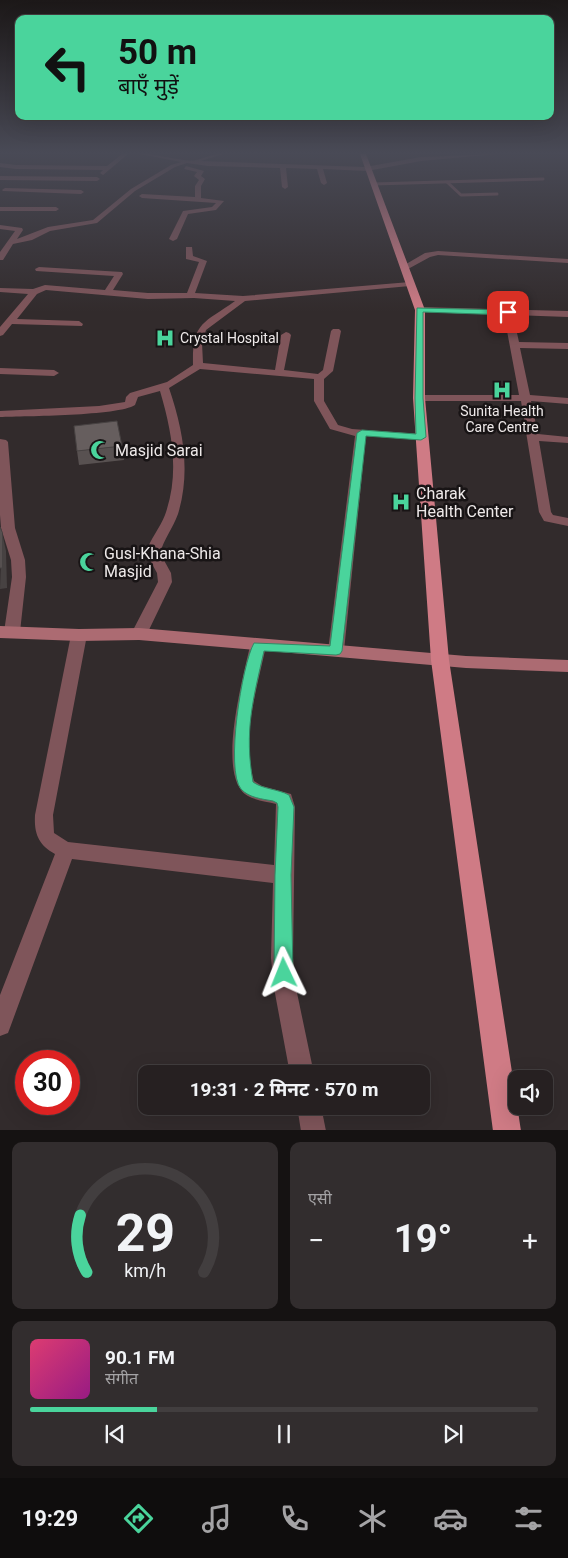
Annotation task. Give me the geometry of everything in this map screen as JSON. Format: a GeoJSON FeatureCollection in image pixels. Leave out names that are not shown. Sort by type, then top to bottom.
{"type":"FeatureCollection","features":[{"type":"Feature","properties":{"kind":"main road"},"geometry":{"type":"LineString","coordinates":[[382,207],[420,310],[419,398],[421,437],[440,660],[507,1130]]}},
{"type":"Feature","properties":{"kind":"street"},"geometry":{"type":"LineString","coordinates":[[24,207],[56,209]]}},
{"type":"Feature","properties":{"kind":"street"},"geometry":{"type":"LineString","coordinates":[[11,242],[29,238],[48,229],[95,222],[113,207]]}},
{"type":"Feature","properties":{"kind":"street"},"geometry":{"type":"LineString","coordinates":[[173,239],[185,212],[214,209],[217,207]]}},
{"type":"Feature","properties":{"kind":"street"},"geometry":{"type":"LineString","coordinates":[[0,227],[18,229],[0,258]]}},
{"type":"Feature","properties":{"kind":"street"},"geometry":{"type":"LineString","coordinates":[[189,249],[189,257],[204,261],[190,295]]}},
{"type":"Feature","properties":{"kind":"street"},"geometry":{"type":"LineString","coordinates":[[405,267],[428,255],[438,253],[568,262]]}},
{"type":"Feature","properties":{"kind":"street"},"geometry":{"type":"LineString","coordinates":[[39,269],[114,270],[118,276],[108,291]]}},
{"type":"Feature","properties":{"kind":"street"},"geometry":{"type":"LineString","coordinates":[[66,282],[77,271]]}},
{"type":"Feature","properties":{"kind":"street"},"geometry":{"type":"LineString","coordinates":[[0,333],[34,292],[45,287],[148,296],[190,295],[243,300],[410,284]]}},
{"type":"Feature","properties":{"kind":"street"},"geometry":{"type":"LineString","coordinates":[[0,290],[34,292]]}},
{"type":"Feature","properties":{"kind":"street"},"geometry":{"type":"LineString","coordinates":[[198,366],[197,343],[202,329],[243,300]]}},
{"type":"Feature","properties":{"kind":"street"},"geometry":{"type":"LineString","coordinates":[[420,310],[568,314]]}},
{"type":"Feature","properties":{"kind":"street"},"geometry":{"type":"LineString","coordinates":[[508,312],[526,398],[545,512],[550,518],[568,522]]}},
{"type":"Feature","properties":{"kind":"street"},"geometry":{"type":"LineString","coordinates":[[10,321],[79,324]]}},
{"type":"Feature","properties":{"kind":"street"},"geometry":{"type":"LineString","coordinates":[[336,331],[328,371],[319,378],[318,401],[334,427],[340,430],[362,433],[421,437]]}},
{"type":"Feature","properties":{"kind":"street"},"geometry":{"type":"LineString","coordinates":[[279,372],[286,335]]}},
{"type":"Feature","properties":{"kind":"street"},"geometry":{"type":"LineString","coordinates":[[516,345],[568,347]]}},
{"type":"Feature","properties":{"kind":"street"},"geometry":{"type":"LineString","coordinates":[[0,414],[122,407],[130,403],[131,397],[134,395],[164,388],[198,366],[308,374],[319,378]]}},
{"type":"Feature","properties":{"kind":"street"},"geometry":{"type":"LineString","coordinates":[[0,371],[54,373]]}},
{"type":"Feature","properties":{"kind":"street"},"geometry":{"type":"LineString","coordinates":[[139,634],[164,582],[164,573],[153,554],[155,545],[166,528],[172,513],[181,470],[176,430],[164,388]]}},
{"type":"Feature","properties":{"kind":"street"},"geometry":{"type":"LineString","coordinates":[[419,398],[526,398],[568,401]]}},
{"type":"Feature","properties":{"kind":"street"},"geometry":{"type":"LineString","coordinates":[[336,651],[362,433]]}},
{"type":"Feature","properties":{"kind":"street"},"geometry":{"type":"LineString","coordinates":[[533,437],[568,440]]}},
{"type":"Feature","properties":{"kind":"street"},"geometry":{"type":"LineString","coordinates":[[2,442],[8,528],[18,560],[20,577],[6,632],[79,635],[139,634],[258,646],[440,660],[568,666]]}},
{"type":"Feature","properties":{"kind":"street"},"geometry":{"type":"LineString","coordinates":[[79,635],[44,815],[44,833],[49,841],[66,850],[283,875]]}},
{"type":"Feature","properties":{"kind":"street"},"geometry":{"type":"LineString","coordinates":[[258,646],[243,713],[241,753],[246,784],[252,790],[284,799],[286,807],[282,958],[285,988],[300,1065]]}},
{"type":"Feature","properties":{"kind":"street"},"geometry":{"type":"LineString","coordinates":[[0,1025],[66,850]]}},
{"type":"Feature","properties":{"kind":"street"},"geometry":{"type":"LineString","coordinates":[[311,1115],[314,1130]]}},
{"type":"Feature","properties":{"kind":"building"},"geometry":{"type":"Polygon","coordinates":[[[117,421],[122,446],[77,451],[74,426],[117,421]]]}},
{"type":"Feature","properties":{"kind":"building"},"geometry":{"type":"Polygon","coordinates":[[[0,527],[2,532],[2,568],[0,568],[0,527]]]}},
{"type":"Feature","properties":{"kind":"place","name":"Crystal Hospital"},"geometry":{"type":"Point","coordinates":[165,338]}},
{"type":"Feature","properties":{"kind":"place","name":"Sunita Health Care Centre"},"geometry":{"type":"Point","coordinates":[502,390]}},
{"type":"Feature","properties":{"kind":"place","name":"Masjid Sarai"},"geometry":{"type":"Point","coordinates":[100,450]}},
{"type":"Feature","properties":{"kind":"place","name":"Charak Health Center"},"geometry":{"type":"Point","coordinates":[401,502]}},
{"type":"Feature","properties":{"kind":"place","name":"Gusl-Khana-Shia Masjid"},"geometry":{"type":"Point","coordinates":[89,562]}},
{"type":"Feature","properties":{"kind":"route"},"geometry":{"type":"LineString","coordinates":[[284,973],[282,958],[286,807],[284,799],[252,790],[246,784],[241,753],[243,713],[258,646],[336,651],[362,433],[421,437],[419,398],[420,310],[508,312]]}}]}
